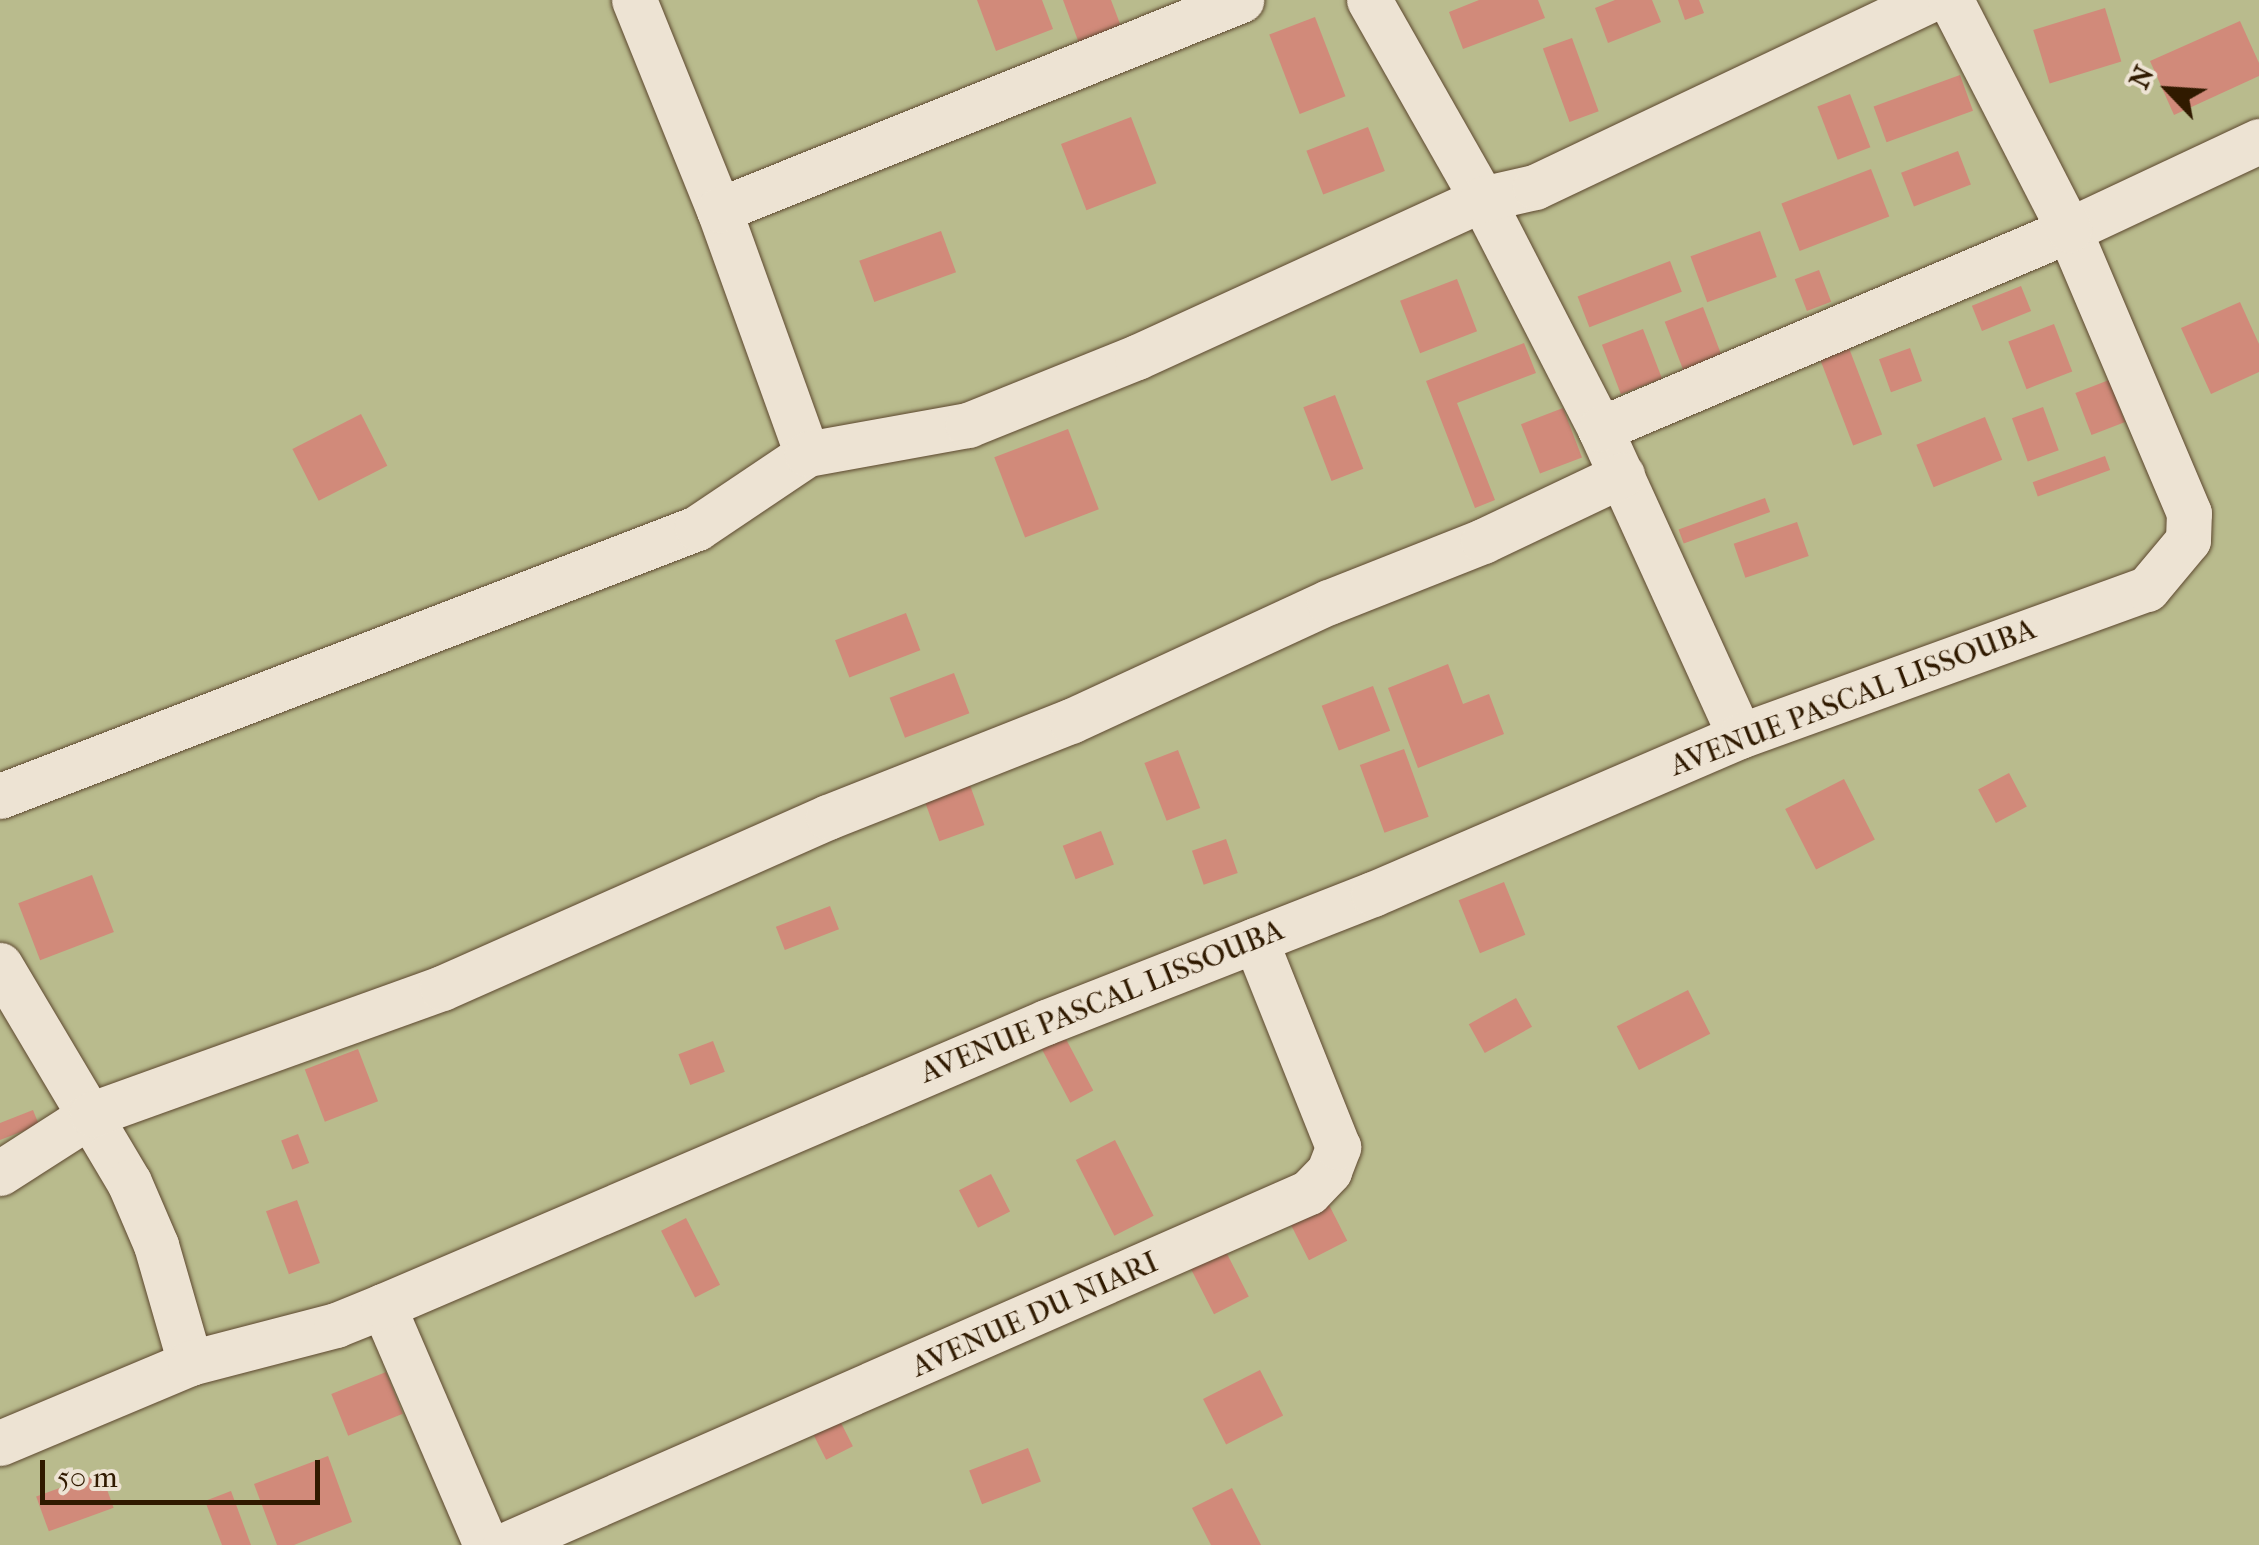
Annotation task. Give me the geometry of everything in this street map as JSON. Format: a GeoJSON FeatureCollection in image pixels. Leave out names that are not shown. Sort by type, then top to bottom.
{"type":"FeatureCollection","features":[{"type":"Feature","properties":{"kind":"street"},"geometry":{"type":"LineString","coordinates":[[634,0],[719,210],[807,454]]}},
{"type":"Feature","properties":{"kind":"street"},"geometry":{"type":"LineString","coordinates":[[719,210],[1241,0]]}},
{"type":"Feature","properties":{"kind":"street"},"geometry":{"type":"LineString","coordinates":[[1369,0],[1482,199],[1600,429],[1740,736]]}},
{"type":"Feature","properties":{"kind":"street"},"geometry":{"type":"LineString","coordinates":[[0,796],[696,528],[807,454],[968,425],[1138,358],[1482,199],[1535,187],[1929,0]]}},
{"type":"Feature","properties":{"kind":"street"},"geometry":{"type":"LineString","coordinates":[[1951,0],[2069,230]]}},
{"type":"Feature","properties":{"kind":"street"},"geometry":{"type":"LineString","coordinates":[[1600,429],[2069,230],[2259,141]]}},
{"type":"Feature","properties":{"kind":"street","name":"AVENUE PASCAL LISSOUBA"},"geometry":{"type":"LineString","coordinates":[[0,1443],[190,1364],[336,1325],[383,1306],[1046,1022],[1255,940],[1740,736],[2147,590],[2188,540],[2190,513],[2069,230]]}},
{"type":"Feature","properties":{"kind":"street"},"geometry":{"type":"LineString","coordinates":[[0,1172],[92,1114],[442,988],[828,817],[1071,721],[1329,602],[1483,541],[1622,475]]}},
{"type":"Feature","properties":{"kind":"street","name":"AVENUE DU NIARI"},"geometry":{"type":"LineString","coordinates":[[506,1545],[1309,1192],[1329,1170],[1338,1147],[1255,940]]}},
{"type":"Feature","properties":{"kind":"street"},"geometry":{"type":"LineString","coordinates":[[0,965],[40,1038],[92,1114],[156,1245],[190,1364]]}},
{"type":"Feature","properties":{"kind":"street"},"geometry":{"type":"LineString","coordinates":[[383,1306],[486,1545]]}},
{"type":"Feature","properties":{"kind":"green space"},"geometry":{"type":"Polygon","coordinates":[[[0,0],[2259,0],[2259,1545],[0,1545],[0,0]]]}},
{"type":"Feature","properties":{"kind":"building"},"geometry":{"type":"Polygon","coordinates":[[[977,0],[1042,0],[1053,29],[996,51],[977,0]]]}},
{"type":"Feature","properties":{"kind":"building"},"geometry":{"type":"Polygon","coordinates":[[[1063,0],[1111,0],[1122,29],[1080,46],[1063,0]]]}},
{"type":"Feature","properties":{"kind":"building"},"geometry":{"type":"Polygon","coordinates":[[[1479,0],[1538,0],[1545,18],[1463,49],[1449,12],[1479,0]]]}},
{"type":"Feature","properties":{"kind":"building"},"geometry":{"type":"Polygon","coordinates":[[[1615,0],[1652,0],[1661,22],[1608,43],[1595,8],[1615,0]]]}},
{"type":"Feature","properties":{"kind":"building"},"geometry":{"type":"Polygon","coordinates":[[[1678,0],[1699,0],[1704,13],[1685,20],[1678,0]]]}},
{"type":"Feature","properties":{"kind":"building"},"geometry":{"type":"Polygon","coordinates":[[[2105,8],[2121,62],[2050,83],[2033,30],[2105,8]]]}},
{"type":"Feature","properties":{"kind":"building"},"geometry":{"type":"Polygon","coordinates":[[[1315,17],[1345,96],[1300,114],[1269,35],[1315,17]]]}},
{"type":"Feature","properties":{"kind":"building"},"geometry":{"type":"Polygon","coordinates":[[[2240,21],[2259,63],[2259,76],[2174,115],[2150,61],[2240,21]]]}},
{"type":"Feature","properties":{"kind":"building"},"geometry":{"type":"Polygon","coordinates":[[[1572,38],[1599,111],[1570,122],[1543,49],[1572,38]]]}},
{"type":"Feature","properties":{"kind":"building"},"geometry":{"type":"Polygon","coordinates":[[[1960,75],[1973,111],[1887,142],[1874,106],[1960,75]]]}},
{"type":"Feature","properties":{"kind":"building"},"geometry":{"type":"Polygon","coordinates":[[[1850,94],[1870,147],[1838,160],[1817,107],[1850,94]]]}},
{"type":"Feature","properties":{"kind":"building"},"geometry":{"type":"Polygon","coordinates":[[[1131,117],[1156,183],[1086,210],[1061,144],[1131,117]]]}},
{"type":"Feature","properties":{"kind":"building"},"geometry":{"type":"Polygon","coordinates":[[[1368,127],[1385,171],[1323,195],[1306,151],[1368,127]]]}},
{"type":"Feature","properties":{"kind":"building"},"geometry":{"type":"Polygon","coordinates":[[[1958,151],[1971,185],[1914,206],[1901,173],[1958,151]]]}},
{"type":"Feature","properties":{"kind":"building"},"geometry":{"type":"Polygon","coordinates":[[[1871,169],[1889,217],[1800,251],[1781,203],[1871,169]]]}},
{"type":"Feature","properties":{"kind":"building"},"geometry":{"type":"Polygon","coordinates":[[[941,231],[956,272],[874,302],[859,261],[941,231]]]}},
{"type":"Feature","properties":{"kind":"building"},"geometry":{"type":"Polygon","coordinates":[[[1760,231],[1777,277],[1707,302],[1690,256],[1760,231]]]}},
{"type":"Feature","properties":{"kind":"building"},"geometry":{"type":"Polygon","coordinates":[[[1670,261],[1682,292],[1589,327],[1578,296],[1670,261]]]}},
{"type":"Feature","properties":{"kind":"building"},"geometry":{"type":"Polygon","coordinates":[[[1819,270],[1831,302],[1807,311],[1795,279],[1819,270]]]}},
{"type":"Feature","properties":{"kind":"building"},"geometry":{"type":"Polygon","coordinates":[[[1457,279],[1477,331],[1420,353],[1400,301],[1457,279]]]}},
{"type":"Feature","properties":{"kind":"building"},"geometry":{"type":"Polygon","coordinates":[[[2021,286],[2031,311],[1982,331],[1972,306],[2021,286]]]}},
{"type":"Feature","properties":{"kind":"building"},"geometry":{"type":"Polygon","coordinates":[[[2240,302],[2259,344],[2259,372],[2211,394],[2181,328],[2240,302]]]}},
{"type":"Feature","properties":{"kind":"building"},"geometry":{"type":"Polygon","coordinates":[[[1703,307],[1722,356],[1684,371],[1665,322],[1703,307]]]}},
{"type":"Feature","properties":{"kind":"building"},"geometry":{"type":"Polygon","coordinates":[[[2054,324],[2072,372],[2027,389],[2008,342],[2054,324]]]}},
{"type":"Feature","properties":{"kind":"building"},"geometry":{"type":"Polygon","coordinates":[[[1643,329],[1662,378],[1621,394],[1602,345],[1643,329]]]}},
{"type":"Feature","properties":{"kind":"building"},"geometry":{"type":"Polygon","coordinates":[[[1524,343],[1536,373],[1457,403],[1495,500],[1475,508],[1426,381],[1524,343]]]}},
{"type":"Feature","properties":{"kind":"building"},"geometry":{"type":"Polygon","coordinates":[[[1847,343],[1882,434],[1853,446],[1818,354],[1847,343]]]}},
{"type":"Feature","properties":{"kind":"building"},"geometry":{"type":"Polygon","coordinates":[[[1910,348],[1922,381],[1891,392],[1879,359],[1910,348]]]}},
{"type":"Feature","properties":{"kind":"building"},"geometry":{"type":"Polygon","coordinates":[[[2109,380],[2125,422],[2092,435],[2075,393],[2109,380]]]}},
{"type":"Feature","properties":{"kind":"building"},"geometry":{"type":"Polygon","coordinates":[[[1335,395],[1363,469],[1332,481],[1303,407],[1335,395]]]}},
{"type":"Feature","properties":{"kind":"building"},"geometry":{"type":"Polygon","coordinates":[[[2043,407],[2059,450],[2028,462],[2012,418],[2043,407]]]}},
{"type":"Feature","properties":{"kind":"building"},"geometry":{"type":"Polygon","coordinates":[[[1563,408],[1582,457],[1540,474],[1521,424],[1563,408]]]}},
{"type":"Feature","properties":{"kind":"building"},"geometry":{"type":"Polygon","coordinates":[[[361,414],[387,466],[319,501],[292,449],[361,414]]]}},
{"type":"Feature","properties":{"kind":"building"},"geometry":{"type":"Polygon","coordinates":[[[1985,417],[2002,460],[1934,487],[1916,445],[1985,417]]]}},
{"type":"Feature","properties":{"kind":"building"},"geometry":{"type":"Polygon","coordinates":[[[1068,429],[1099,509],[1025,538],[994,457],[1068,429]]]}},
{"type":"Feature","properties":{"kind":"building"},"geometry":{"type":"Polygon","coordinates":[[[2105,456],[2110,470],[2038,496],[2033,482],[2105,456]]]}},
{"type":"Feature","properties":{"kind":"building"},"geometry":{"type":"Polygon","coordinates":[[[1765,498],[1770,512],[1684,544],[1679,529],[1765,498]]]}},
{"type":"Feature","properties":{"kind":"building"},"geometry":{"type":"Polygon","coordinates":[[[1797,522],[1809,556],[1745,578],[1734,544],[1797,522]]]}},
{"type":"Feature","properties":{"kind":"building"},"geometry":{"type":"Polygon","coordinates":[[[906,613],[920,650],[849,678],[835,640],[906,613]]]}},
{"type":"Feature","properties":{"kind":"building"},"geometry":{"type":"Polygon","coordinates":[[[1448,664],[1463,704],[1489,694],[1504,734],[1418,768],[1388,688],[1448,664]]]}},
{"type":"Feature","properties":{"kind":"building"},"geometry":{"type":"Polygon","coordinates":[[[954,673],[969,713],[905,738],[890,698],[954,673]]]}},
{"type":"Feature","properties":{"kind":"building"},"geometry":{"type":"Polygon","coordinates":[[[1373,686],[1390,731],[1339,751],[1322,706],[1373,686]]]}},
{"type":"Feature","properties":{"kind":"building"},"geometry":{"type":"Polygon","coordinates":[[[1404,749],[1429,817],[1384,833],[1360,765],[1404,749]]]}},
{"type":"Feature","properties":{"kind":"building"},"geometry":{"type":"Polygon","coordinates":[[[1178,750],[1200,808],[1167,821],[1144,763],[1178,750]]]}},
{"type":"Feature","properties":{"kind":"building"},"geometry":{"type":"Polygon","coordinates":[[[2009,773],[2027,807],[1996,823],[1978,789],[2009,773]]]}},
{"type":"Feature","properties":{"kind":"building"},"geometry":{"type":"Polygon","coordinates":[[[967,777],[984,825],[939,841],[922,793],[967,777]]]}},
{"type":"Feature","properties":{"kind":"building"},"geometry":{"type":"Polygon","coordinates":[[[1844,779],[1875,840],[1816,870],[1785,809],[1844,779]]]}},
{"type":"Feature","properties":{"kind":"building"},"geometry":{"type":"Polygon","coordinates":[[[1101,831],[1114,865],[1076,879],[1063,846],[1101,831]]]}},
{"type":"Feature","properties":{"kind":"building"},"geometry":{"type":"Polygon","coordinates":[[[1226,839],[1238,873],[1204,885],[1192,851],[1226,839]]]}},
{"type":"Feature","properties":{"kind":"building"},"geometry":{"type":"Polygon","coordinates":[[[92,875],[114,932],[40,960],[18,903],[92,875]]]}},
{"type":"Feature","properties":{"kind":"building"},"geometry":{"type":"Polygon","coordinates":[[[1504,882],[1525,935],[1480,953],[1459,900],[1504,882]]]}},
{"type":"Feature","properties":{"kind":"building"},"geometry":{"type":"Polygon","coordinates":[[[830,906],[839,929],[785,950],[776,927],[830,906]]]}},
{"type":"Feature","properties":{"kind":"building"},"geometry":{"type":"Polygon","coordinates":[[[1688,990],[1710,1034],[1639,1070],[1617,1026],[1688,990]]]}},
{"type":"Feature","properties":{"kind":"building"},"geometry":{"type":"Polygon","coordinates":[[[1516,998],[1532,1027],[1485,1053],[1469,1024],[1516,998]]]}},
{"type":"Feature","properties":{"kind":"building"},"geometry":{"type":"Polygon","coordinates":[[[1059,1026],[1093,1090],[1070,1103],[1036,1038],[1059,1026]]]}},
{"type":"Feature","properties":{"kind":"building"},"geometry":{"type":"Polygon","coordinates":[[[713,1041],[725,1072],[690,1085],[678,1054],[713,1041]]]}},
{"type":"Feature","properties":{"kind":"building"},"geometry":{"type":"Polygon","coordinates":[[[358,1049],[378,1101],[325,1122],[305,1069],[358,1049]]]}},
{"type":"Feature","properties":{"kind":"building"},"geometry":{"type":"Polygon","coordinates":[[[33,1110],[39,1125],[0,1140],[0,1123],[33,1110]]]}},
{"type":"Feature","properties":{"kind":"building"},"geometry":{"type":"Polygon","coordinates":[[[298,1134],[309,1163],[292,1169],[281,1140],[298,1134]]]}},
{"type":"Feature","properties":{"kind":"building"},"geometry":{"type":"Polygon","coordinates":[[[1115,1140],[1154,1216],[1114,1236],[1076,1160],[1115,1140]]]}},
{"type":"Feature","properties":{"kind":"building"},"geometry":{"type":"Polygon","coordinates":[[[991,1174],[1010,1211],[978,1228],[959,1190],[991,1174]]]}},
{"type":"Feature","properties":{"kind":"building"},"geometry":{"type":"Polygon","coordinates":[[[1325,1197],[1347,1241],[1309,1260],[1287,1217],[1325,1197]]]}},
{"type":"Feature","properties":{"kind":"building"},"geometry":{"type":"Polygon","coordinates":[[[297,1200],[320,1263],[289,1274],[266,1211],[297,1200]]]}},
{"type":"Feature","properties":{"kind":"building"},"geometry":{"type":"Polygon","coordinates":[[[686,1218],[720,1285],[695,1298],[661,1231],[686,1218]]]}},
{"type":"Feature","properties":{"kind":"building"},"geometry":{"type":"Polygon","coordinates":[[[1222,1244],[1249,1297],[1214,1314],[1187,1262],[1222,1244]]]}},
{"type":"Feature","properties":{"kind":"building"},"geometry":{"type":"Polygon","coordinates":[[[1260,1370],[1283,1415],[1226,1444],[1203,1399],[1260,1370]]]}},
{"type":"Feature","properties":{"kind":"building"},"geometry":{"type":"Polygon","coordinates":[[[386,1372],[403,1414],[348,1436],[331,1394],[386,1372]]]}},
{"type":"Feature","properties":{"kind":"building"},"geometry":{"type":"Polygon","coordinates":[[[837,1415],[853,1446],[826,1460],[810,1429],[837,1415]]]}},
{"type":"Feature","properties":{"kind":"building"},"geometry":{"type":"Polygon","coordinates":[[[1028,1448],[1041,1482],[982,1504],[969,1471],[1028,1448]]]}},
{"type":"Feature","properties":{"kind":"building"},"geometry":{"type":"Polygon","coordinates":[[[328,1456],[352,1522],[294,1545],[277,1545],[254,1484],[328,1456]]]}},
{"type":"Feature","properties":{"kind":"building"},"geometry":{"type":"Polygon","coordinates":[[[101,1473],[114,1508],[49,1531],[36,1497],[101,1473]]]}},
{"type":"Feature","properties":{"kind":"building"},"geometry":{"type":"Polygon","coordinates":[[[1232,1488],[1261,1545],[1211,1545],[1192,1508],[1232,1488]]]}},
{"type":"Feature","properties":{"kind":"building"},"geometry":{"type":"Polygon","coordinates":[[[231,1491],[251,1545],[222,1545],[205,1501],[231,1491]]]}}]}
